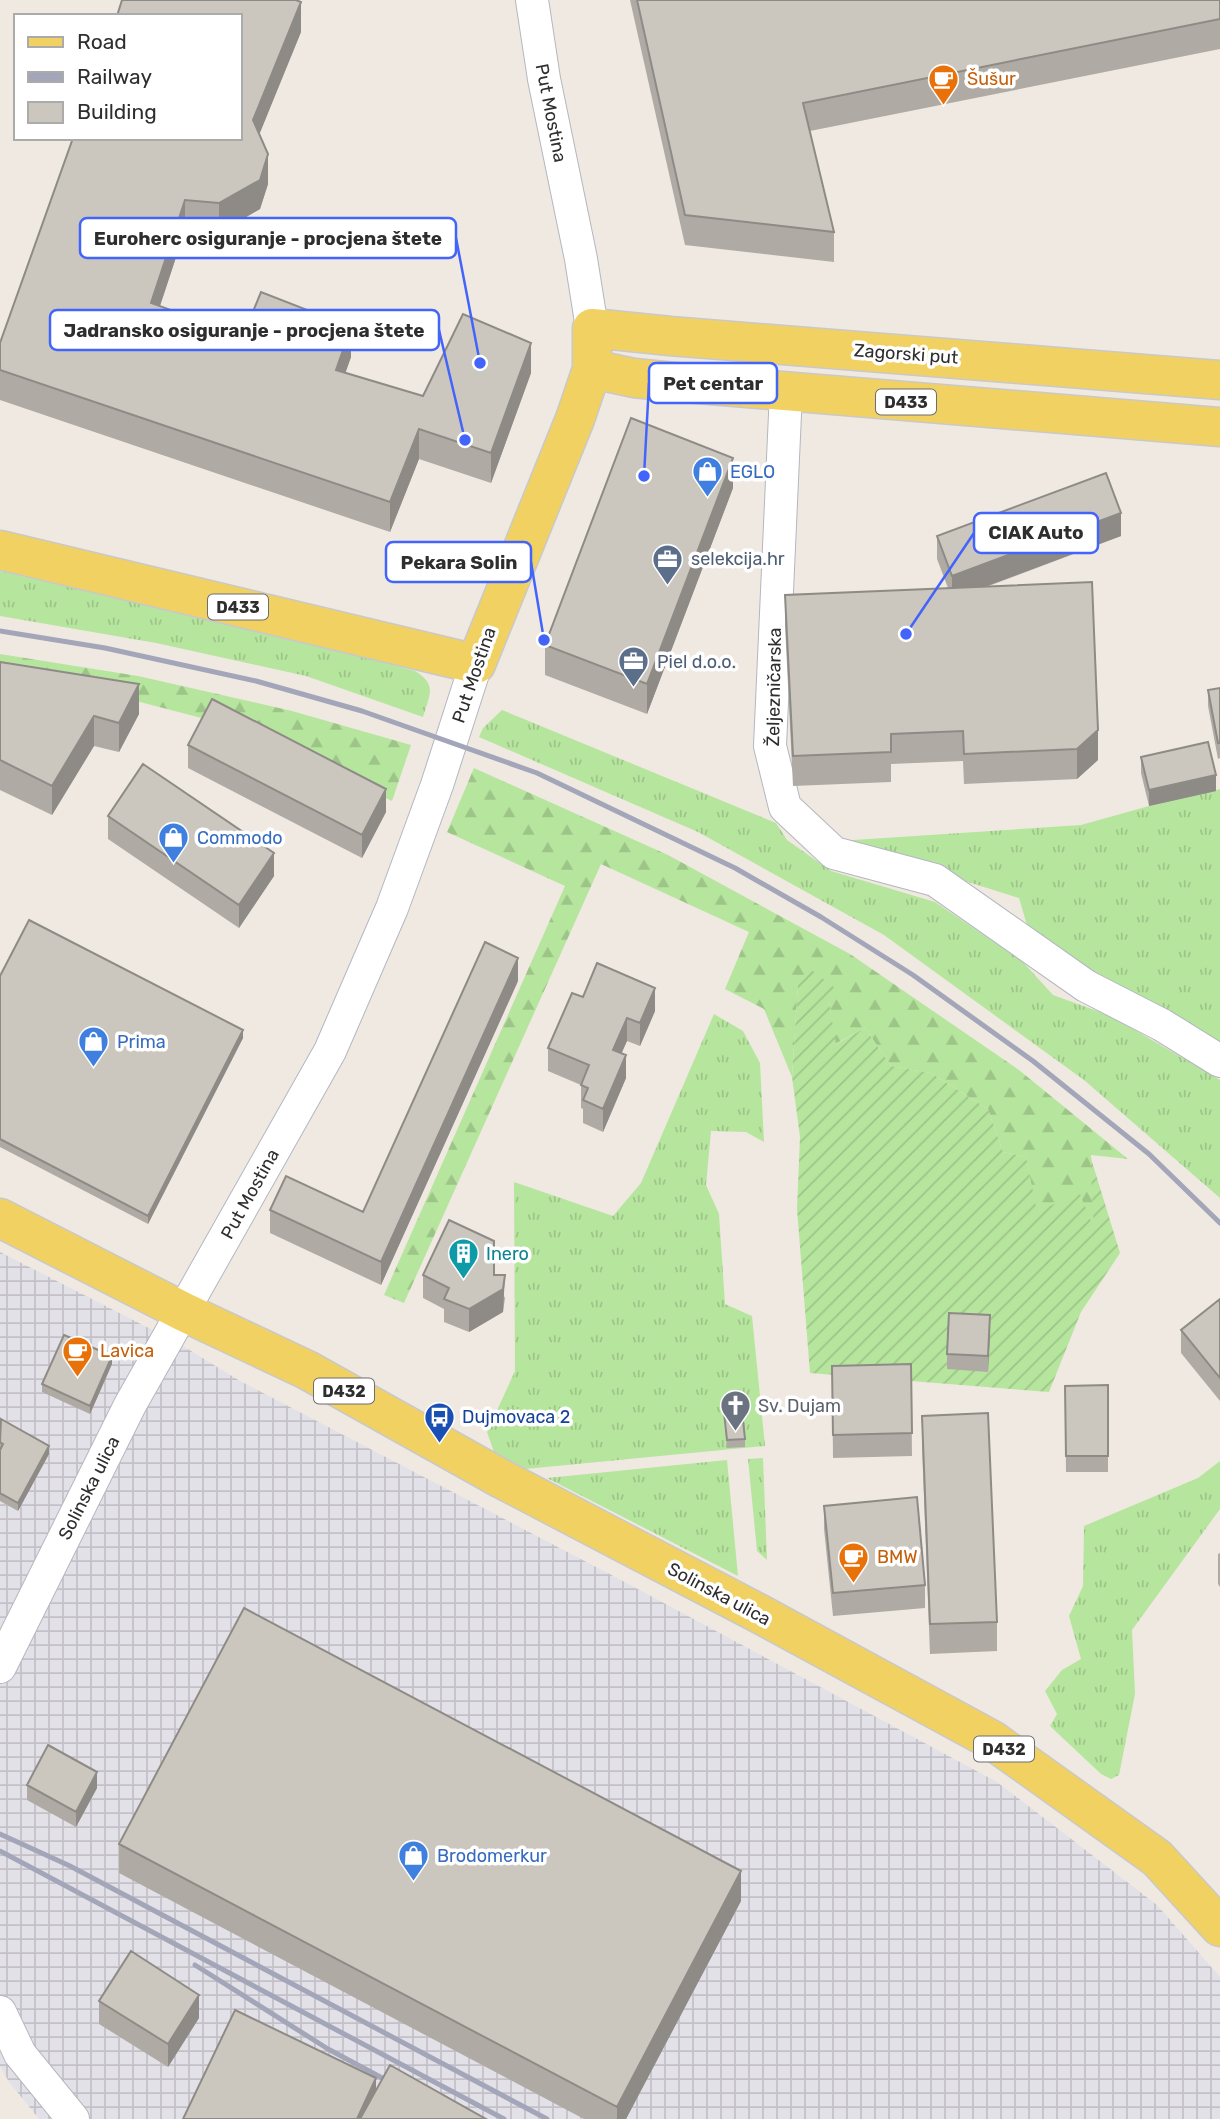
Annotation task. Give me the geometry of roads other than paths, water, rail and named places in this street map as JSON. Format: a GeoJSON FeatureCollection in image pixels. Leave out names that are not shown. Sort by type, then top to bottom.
{"type":"FeatureCollection","features":[{"type":"Feature","properties":{"kind":"main road","name":"Put Mostina"},"geometry":{"type":"LineString","coordinates":[[476,664],[575,419],[592,369],[592,328]]}},
{"type":"Feature","properties":{"kind":"main road","name":"Zagorski put"},"geometry":{"type":"LineString","coordinates":[[592,328],[1220,380]]}},
{"type":"Feature","properties":{"kind":"main road","name":"D433"},"geometry":{"type":"LineString","coordinates":[[592,369],[647,379],[1220,428]]}},
{"type":"Feature","properties":{"kind":"main road","name":"D433"},"geometry":{"type":"LineString","coordinates":[[0,550],[476,664]]}},
{"type":"Feature","properties":{"kind":"main road","name":"Solinska ulica"},"geometry":{"type":"LineString","coordinates":[[0,1218],[184,1312],[307,1370],[500,1478],[992,1741],[1157,1858],[1220,1927]]}},
{"type":"Feature","properties":{"kind":"street","name":"Put Mostina"},"geometry":{"type":"LineString","coordinates":[[533,0],[544,79],[581,259],[592,328]]}},
{"type":"Feature","properties":{"kind":"street","name":"Željezničarska"},"geometry":{"type":"LineString","coordinates":[[786,392],[770,746],[785,807],[834,853],[935,880],[1086,986],[1162,1025],[1220,1061]]}},
{"type":"Feature","properties":{"kind":"street","name":"Put Mostina"},"geometry":{"type":"LineString","coordinates":[[184,1312],[330,1051],[392,908],[437,785],[476,664]]}},
{"type":"Feature","properties":{"kind":"street","name":"Solinska ulica"},"geometry":{"type":"LineString","coordinates":[[0,1667],[130,1405],[184,1312]]}},
{"type":"Feature","properties":{"kind":"street"},"geometry":{"type":"LineString","coordinates":[[0,2012],[20,2054],[73,2119]]}},
{"type":"Feature","properties":{"kind":"railway"},"geometry":{"type":"LineString","coordinates":[[0,631],[105,648],[256,681],[362,711],[537,773],[735,868],[821,917],[913,975],[1033,1061],[1149,1154],[1220,1223]]}},
{"type":"Feature","properties":{"kind":"railway"},"geometry":{"type":"LineString","coordinates":[[0,1834],[70,1866],[547,2119]]}},
{"type":"Feature","properties":{"kind":"railway"},"geometry":{"type":"LineString","coordinates":[[0,1851],[504,2119]]}},
{"type":"Feature","properties":{"kind":"railway"},"geometry":{"type":"LineString","coordinates":[[195,1965],[328,2049],[399,2087]]}},
{"type":"Feature","properties":{"kind":"place","name":"Šušur"},"geometry":{"type":"Point","coordinates":[944,106]}},
{"type":"Feature","properties":{"kind":"place","name":"Euroherc osiguranje - procjena štete"},"geometry":{"type":"Point","coordinates":[480,363]}},
{"type":"Feature","properties":{"kind":"place","name":"Jadransko osiguranje - procjena štete"},"geometry":{"type":"Point","coordinates":[465,440]}},
{"type":"Feature","properties":{"kind":"place","name":"Pet centar"},"geometry":{"type":"Point","coordinates":[644,476]}},
{"type":"Feature","properties":{"kind":"place","name":"EGLO"},"geometry":{"type":"Point","coordinates":[707,499]}},
{"type":"Feature","properties":{"kind":"place","name":"selekcija.hr"},"geometry":{"type":"Point","coordinates":[668,586]}},
{"type":"Feature","properties":{"kind":"place","name":"CIAK Auto"},"geometry":{"type":"Point","coordinates":[906,634]}},
{"type":"Feature","properties":{"kind":"place","name":"Pekara Solin"},"geometry":{"type":"Point","coordinates":[544,640]}},
{"type":"Feature","properties":{"kind":"place","name":"Piel d.o.o."},"geometry":{"type":"Point","coordinates":[634,689]}},
{"type":"Feature","properties":{"kind":"place","name":"Commodo"},"geometry":{"type":"Point","coordinates":[174,865]}},
{"type":"Feature","properties":{"kind":"place","name":"Prima"},"geometry":{"type":"Point","coordinates":[94,1069]}},
{"type":"Feature","properties":{"kind":"place","name":"Inero"},"geometry":{"type":"Point","coordinates":[463,1281]}},
{"type":"Feature","properties":{"kind":"place","name":"Lavica"},"geometry":{"type":"Point","coordinates":[77,1378]}},
{"type":"Feature","properties":{"kind":"place","name":"Sv. Dujam"},"geometry":{"type":"Point","coordinates":[735,1433]}},
{"type":"Feature","properties":{"kind":"place","name":"Dujmovaca 2"},"geometry":{"type":"Point","coordinates":[439,1444]}},
{"type":"Feature","properties":{"kind":"place","name":"BMW"},"geometry":{"type":"Point","coordinates":[854,1584]}},
{"type":"Feature","properties":{"kind":"place","name":"Brodomerkur"},"geometry":{"type":"Point","coordinates":[414,1883]}}]}
